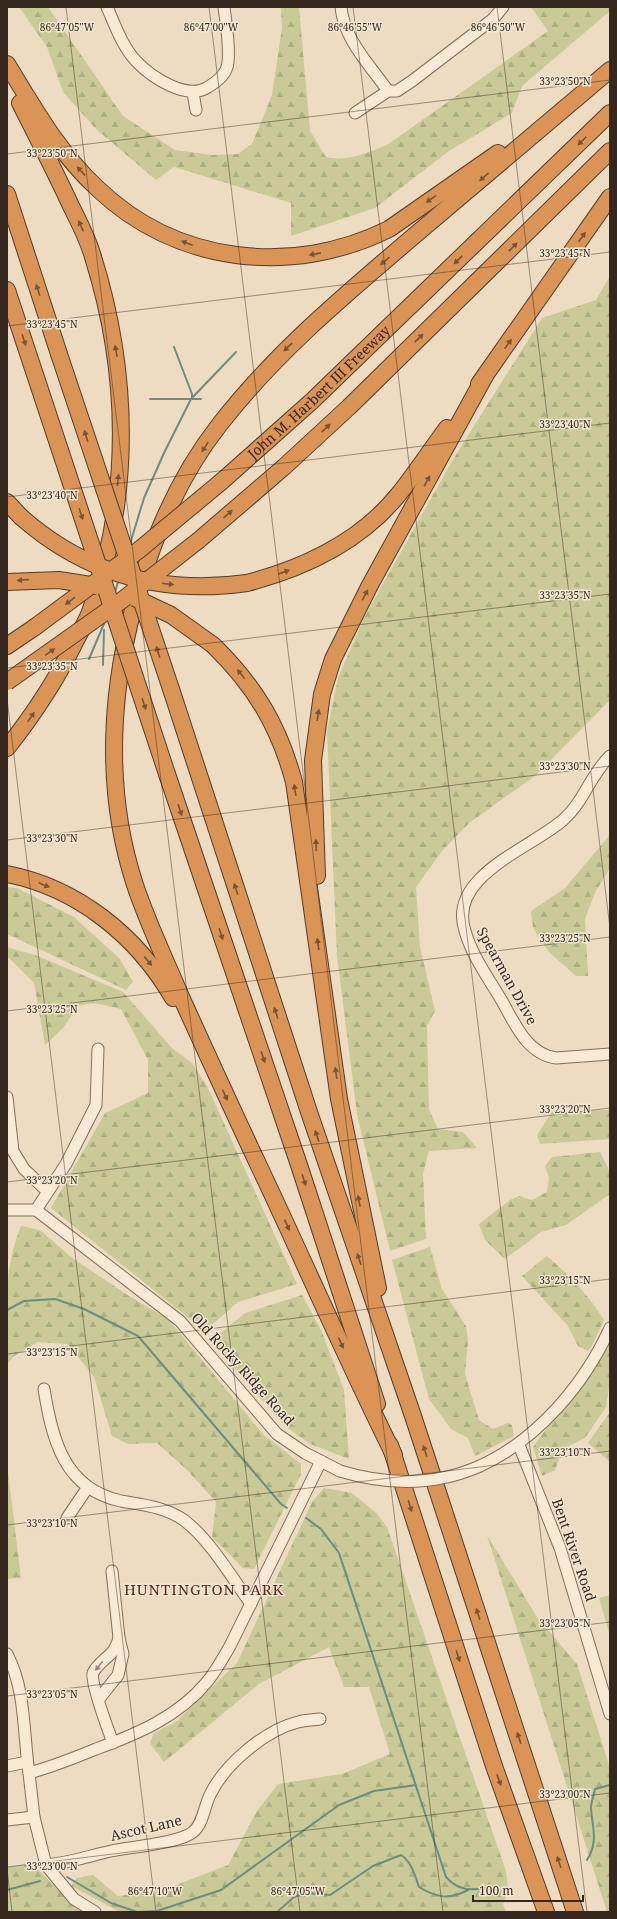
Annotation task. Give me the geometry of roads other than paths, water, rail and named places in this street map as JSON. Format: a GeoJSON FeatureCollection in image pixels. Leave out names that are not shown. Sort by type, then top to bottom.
{"type":"FeatureCollection","features":[{"type":"Feature","properties":{"kind":"highway"},"geometry":{"type":"LineString","coordinates":[[7,64],[52,137],[97,188],[117,205],[144,224],[193,245],[223,253],[264,258],[297,256],[327,251],[371,238],[389,229],[504,148],[610,70]]}},
{"type":"Feature","properties":{"kind":"highway"},"geometry":{"type":"LineString","coordinates":[[394,1455],[358,1383],[332,1322],[209,1060],[148,921],[129,864],[118,813],[113,726],[118,675],[130,617],[148,558],[167,513],[186,475],[217,427],[263,371],[331,306],[610,70]]}},
{"type":"Feature","properties":{"kind":"highway"},"geometry":{"type":"LineString","coordinates":[[7,77],[61,183],[93,255],[111,322],[118,363],[121,404],[121,446],[112,540],[91,610],[62,669],[42,701],[7,748]]}},
{"type":"Feature","properties":{"kind":"highway","name":"John M. Harbert III Freeway"},"geometry":{"type":"LineString","coordinates":[[7,646],[139,550],[221,482],[312,401],[610,113]]}},
{"type":"Feature","properties":{"kind":"highway","name":"John M. Harbert III Freeway"},"geometry":{"type":"LineString","coordinates":[[7,682],[121,601],[199,540],[284,467],[349,407],[610,151]]}},
{"type":"Feature","properties":{"kind":"highway"},"geometry":{"type":"LineString","coordinates":[[7,194],[309,1112],[394,1362],[575,1912]]}},
{"type":"Feature","properties":{"kind":"highway"},"geometry":{"type":"LineString","coordinates":[[7,502],[21,517],[64,549],[99,567],[143,581],[210,587],[247,583],[285,572],[313,560],[340,545],[366,526],[397,496],[485,376],[610,197]]}},
{"type":"Feature","properties":{"kind":"highway"},"geometry":{"type":"LineString","coordinates":[[7,290],[167,774],[346,1305],[494,1766],[546,1912]]}},
{"type":"Feature","properties":{"kind":"highway"},"geometry":{"type":"LineString","coordinates":[[316,926],[317,873],[313,760],[322,694],[333,659],[350,623],[485,376]]}},
{"type":"Feature","properties":{"kind":"highway"},"geometry":{"type":"LineString","coordinates":[[7,582],[60,580],[89,584],[120,592],[148,602],[171,615],[213,645],[235,667],[263,705],[276,730],[288,759],[294,782],[316,926],[339,1100],[394,1362]]}},
{"type":"Feature","properties":{"kind":"highway"},"geometry":{"type":"LineString","coordinates":[[7,874],[39,883],[79,902],[126,937],[154,968],[209,1060]]}},
{"type":"Feature","properties":{"kind":"street"},"geometry":{"type":"LineString","coordinates":[[107,7],[125,45],[135,60],[145,70],[168,84],[193,93],[200,92],[221,78],[227,68],[228,54],[224,7]]}},
{"type":"Feature","properties":{"kind":"street"},"geometry":{"type":"LineString","coordinates":[[341,7],[342,21],[349,36],[388,91]]}},
{"type":"Feature","properties":{"kind":"street"},"geometry":{"type":"LineString","coordinates":[[354,113],[388,91],[397,91],[412,81],[493,20],[502,7]]}},
{"type":"Feature","properties":{"kind":"street"},"geometry":{"type":"LineString","coordinates":[[193,93],[196,110]]}},
{"type":"Feature","properties":{"kind":"street","name":"Spearman Drive"},"geometry":{"type":"LineString","coordinates":[[610,756],[598,770],[581,799],[568,815],[476,881],[465,898],[462,917],[465,932],[472,949],[521,1033],[532,1047],[547,1057],[556,1058],[610,1054]]}},
{"type":"Feature","properties":{"kind":"street"},"geometry":{"type":"LineString","coordinates":[[7,1210],[36,1210],[66,1164],[96,1105],[98,1049]]}},
{"type":"Feature","properties":{"kind":"street"},"geometry":{"type":"LineString","coordinates":[[7,1097],[14,1151],[24,1169],[47,1191]]}},
{"type":"Feature","properties":{"kind":"street","name":"Old Rocky Ridge Road"},"geometry":{"type":"LineString","coordinates":[[36,1210],[180,1321],[277,1434],[340,1471],[378,1480],[417,1481],[449,1477],[480,1466],[519,1445],[544,1423],[564,1399],[592,1362],[610,1328]]}},
{"type":"Feature","properties":{"kind":"street"},"geometry":{"type":"LineString","coordinates":[[44,1389],[47,1408],[59,1452],[67,1466],[88,1487],[119,1500],[164,1510],[184,1520],[200,1534],[251,1604]]}},
{"type":"Feature","properties":{"kind":"street","name":"Bent River Road"},"geometry":{"type":"LineString","coordinates":[[519,1445],[560,1548],[610,1714]]}},
{"type":"Feature","properties":{"kind":"street"},"geometry":{"type":"LineString","coordinates":[[7,1766],[28,1767],[62,1762],[113,1743],[159,1722],[193,1696],[216,1670],[251,1604],[321,1461]]}},
{"type":"Feature","properties":{"kind":"street"},"geometry":{"type":"LineString","coordinates":[[67,1518],[88,1487]]}},
{"type":"Feature","properties":{"kind":"street"},"geometry":{"type":"LineString","coordinates":[[99,1699],[118,1675],[123,1654],[119,1638],[112,1571]]}},
{"type":"Feature","properties":{"kind":"street"},"geometry":{"type":"LineString","coordinates":[[113,1743],[101,1712],[93,1674],[115,1649],[119,1638]]}},
{"type":"Feature","properties":{"kind":"street"},"geometry":{"type":"LineString","coordinates":[[7,1654],[16,1672],[20,1688],[34,1817],[46,1865],[74,1899],[95,1912]]}},
{"type":"Feature","properties":{"kind":"street","name":"Ascot Lane"},"geometry":{"type":"LineString","coordinates":[[46,1865],[69,1863],[111,1851],[176,1839],[192,1833],[198,1828],[210,1794],[219,1779],[237,1759],[278,1730],[298,1722],[320,1720]]}},
{"type":"Feature","properties":{"kind":"street"},"geometry":{"type":"LineString","coordinates":[[7,1820],[34,1817]]}},
{"type":"Feature","properties":{"kind":"waterway"},"geometry":{"type":"LineString","coordinates":[[174,347],[192,394],[192,398]]}},
{"type":"Feature","properties":{"kind":"waterway"},"geometry":{"type":"LineString","coordinates":[[130,544],[144,498],[164,453],[191,399],[236,352]]}},
{"type":"Feature","properties":{"kind":"waterway"},"geometry":{"type":"LineString","coordinates":[[150,399],[201,399]]}},
{"type":"Feature","properties":{"kind":"waterway"},"geometry":{"type":"LineString","coordinates":[[115,592],[119,579]]}},
{"type":"Feature","properties":{"kind":"waterway"},"geometry":{"type":"LineString","coordinates":[[89,659],[106,619]]}},
{"type":"Feature","properties":{"kind":"waterway"},"geometry":{"type":"LineString","coordinates":[[103,665],[104,630]]}},
{"type":"Feature","properties":{"kind":"waterway"},"geometry":{"type":"LineString","coordinates":[[7,1310],[24,1301],[55,1299],[84,1309],[138,1336],[281,1504],[287,1508]]}},
{"type":"Feature","properties":{"kind":"waterway"},"geometry":{"type":"LineString","coordinates":[[306,1518],[321,1529],[339,1553],[446,1877],[457,1886],[463,1888],[475,1889],[495,1887]]}},
{"type":"Feature","properties":{"kind":"waterway"},"geometry":{"type":"LineString","coordinates":[[67,1877],[111,1903],[137,1912],[157,1911],[221,1890],[339,1805],[374,1791],[416,1785]]}},
{"type":"Feature","properties":{"kind":"waterway"},"geometry":{"type":"LineString","coordinates":[[587,1860],[591,1853],[594,1840],[591,1803],[595,1789],[610,1785]]}},
{"type":"Feature","properties":{"kind":"waterway"},"geometry":{"type":"LineString","coordinates":[[277,1912],[294,1897],[307,1893],[330,1895],[373,1866],[401,1855],[408,1861],[419,1887],[425,1891],[432,1894],[449,1896],[468,1890]]}},
{"type":"Feature","properties":{"kind":"waterway"},"geometry":{"type":"LineString","coordinates":[[7,1890],[40,1881]]}},
{"type":"Feature","properties":{"kind":"district","name":"HUNTINGTON PARK"},"geometry":{"type":"Point","coordinates":[204,1590]}}]}
